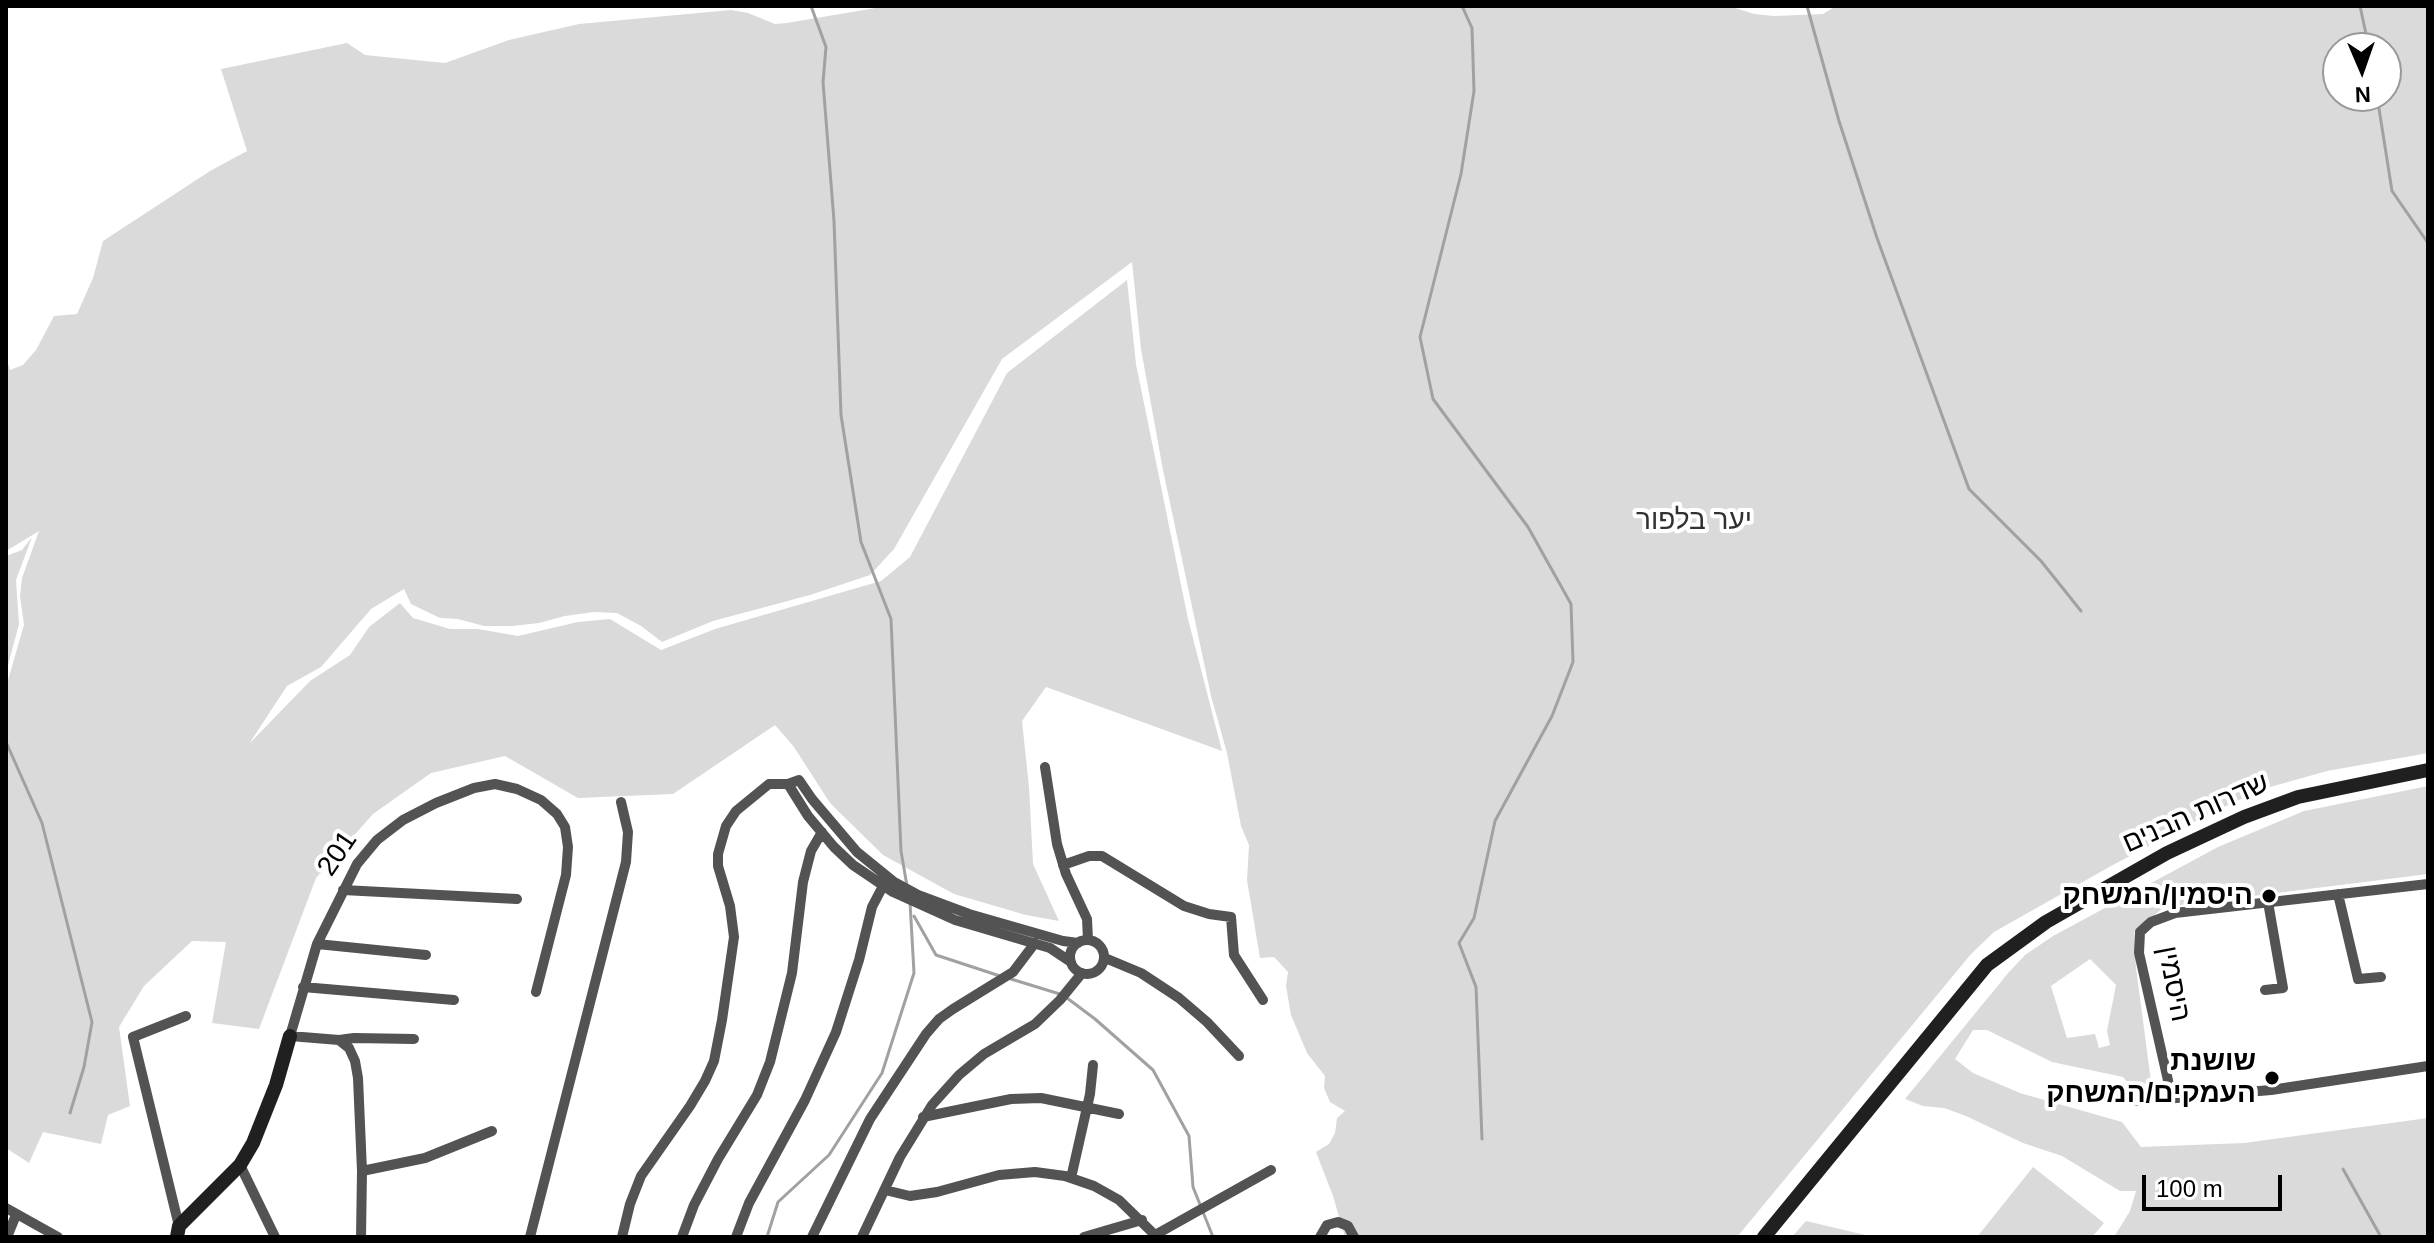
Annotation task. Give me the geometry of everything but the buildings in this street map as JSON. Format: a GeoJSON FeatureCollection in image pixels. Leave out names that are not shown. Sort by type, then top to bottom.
{"type":"FeatureCollection","features":[{"type":"Feature","properties":{"kind":"main road","name":"שדרות הבנים"},"geometry":{"type":"LineString","coordinates":[[1764,1237],[1987,965],[2046,922],[2167,853],[2244,817],[2298,797],[2428,770]]}},
{"type":"Feature","properties":{"kind":"main road","name":"201"},"geometry":{"type":"LineString","coordinates":[[178,1231],[240,1165],[253,1143],[276,1085],[290,1036]]}},
{"type":"Feature","properties":{"kind":"street"},"geometry":{"type":"LineString","coordinates":[[1045,767],[1057,844],[1087,919],[1083,941],[1071,952],[1071,962]]}},
{"type":"Feature","properties":{"kind":"street"},"geometry":{"type":"LineString","coordinates":[[622,1237],[641,1176],[690,1106],[714,1061],[734,937],[730,906],[718,866],[721,840],[736,811],[748,798],[769,784],[788,784],[799,780],[857,852],[890,887]]}},
{"type":"Feature","properties":{"kind":"street","name":"201"},"geometry":{"type":"LineString","coordinates":[[290,1036],[317,944],[357,864],[377,840],[403,820],[474,788],[495,784],[517,789],[541,800],[557,814],[565,827],[568,847],[566,875],[536,992]]}},
{"type":"Feature","properties":{"kind":"street"},"geometry":{"type":"LineString","coordinates":[[788,784],[822,832],[853,865],[890,887],[1062,954],[1082,973],[1096,972],[1105,958]]}},
{"type":"Feature","properties":{"kind":"street"},"geometry":{"type":"LineString","coordinates":[[530,1237],[626,862],[628,832],[621,802]]}},
{"type":"Feature","properties":{"kind":"street"},"geometry":{"type":"LineString","coordinates":[[682,1237],[694,1205],[757,1095],[770,1062],[792,973],[803,882],[811,851],[822,832]]}},
{"type":"Feature","properties":{"kind":"street"},"geometry":{"type":"LineString","coordinates":[[1063,865],[1089,856],[1102,856],[1184,906],[1231,917],[1234,955],[1263,1000]]}},
{"type":"Feature","properties":{"kind":"street","name":"היסמין"},"geometry":{"type":"LineString","coordinates":[[2172,1098],[2139,953],[2140,932],[2151,922],[2175,913],[2428,884]]}},
{"type":"Feature","properties":{"kind":"street"},"geometry":{"type":"LineString","coordinates":[[736,1237],[749,1203],[805,1100],[836,1032],[872,907],[890,887]]}},
{"type":"Feature","properties":{"kind":"street"},"geometry":{"type":"LineString","coordinates":[[343,890],[517,899]]}},
{"type":"Feature","properties":{"kind":"street"},"geometry":{"type":"LineString","coordinates":[[2338,894],[2358,979],[2381,977]]}},
{"type":"Feature","properties":{"kind":"street"},"geometry":{"type":"LineString","coordinates":[[2265,990],[2283,988],[2268,902]]}},
{"type":"Feature","properties":{"kind":"street"},"geometry":{"type":"LineString","coordinates":[[935,907],[1063,941],[1098,944],[1105,958],[1141,973],[1179,998],[1239,1056]]}},
{"type":"Feature","properties":{"kind":"street"},"geometry":{"type":"LineString","coordinates":[[812,1237],[856,1147],[910,1054],[939,1019],[1013,972],[1035,943]]}},
{"type":"Feature","properties":{"kind":"street"},"geometry":{"type":"LineString","coordinates":[[317,944],[426,955]]}},
{"type":"Feature","properties":{"kind":"street"},"geometry":{"type":"LineString","coordinates":[[862,1237],[923,1117],[959,1075],[984,1054],[1035,1024],[1082,973]]}},
{"type":"Feature","properties":{"kind":"street"},"geometry":{"type":"LineString","coordinates":[[303,987],[454,1000]]}},
{"type":"Feature","properties":{"kind":"street"},"geometry":{"type":"LineString","coordinates":[[178,1231],[133,1037],[186,1016]]}},
{"type":"Feature","properties":{"kind":"street"},"geometry":{"type":"LineString","coordinates":[[290,1036],[339,1040],[414,1039]]}},
{"type":"Feature","properties":{"kind":"street"},"geometry":{"type":"LineString","coordinates":[[339,1040],[349,1048],[358,1078],[361,1237]]}},
{"type":"Feature","properties":{"kind":"street"},"geometry":{"type":"LineString","coordinates":[[1071,1178],[1093,1065]]}},
{"type":"Feature","properties":{"kind":"street"},"geometry":{"type":"LineString","coordinates":[[2096,1096],[2141,1101],[2271,1090],[2428,1066]]}},
{"type":"Feature","properties":{"kind":"street"},"geometry":{"type":"LineString","coordinates":[[923,1117],[1011,1099],[1041,1098],[1119,1114]]}},
{"type":"Feature","properties":{"kind":"street"},"geometry":{"type":"LineString","coordinates":[[362,1171],[425,1158],[492,1131]]}},
{"type":"Feature","properties":{"kind":"street"},"geometry":{"type":"LineString","coordinates":[[240,1165],[275,1237]]}},
{"type":"Feature","properties":{"kind":"street"},"geometry":{"type":"LineString","coordinates":[[885,1190],[910,1196],[924,1195],[975,1180],[1022,1173],[1071,1178],[1119,1200],[1156,1236],[1271,1170]]}},
{"type":"Feature","properties":{"kind":"street"},"geometry":{"type":"LineString","coordinates":[[6,1208],[58,1237]]}},
{"type":"Feature","properties":{"kind":"street"},"geometry":{"type":"LineString","coordinates":[[7,1237],[16,1215]]}},
{"type":"Feature","properties":{"kind":"street"},"geometry":{"type":"LineString","coordinates":[[1084,1237],[1142,1220]]}},
{"type":"Feature","properties":{"kind":"street"},"geometry":{"type":"LineString","coordinates":[[1320,1237],[1327,1225],[1338,1222],[1348,1226],[1354,1237]]}},
{"type":"Feature","properties":{"kind":"green space","name":"יער בלפור"},"geometry":{"type":"Polygon","coordinates":[[[887,6],[1729,6],[1774,16],[1823,14],[1836,6],[2428,6],[2428,753],[2327,771],[2263,789],[2111,866],[1994,932],[1971,954],[1737,1237],[1345,1237],[1316,1152],[1329,1144],[1335,1133],[1337,1118],[1345,1111],[1330,1102],[1324,1088],[1325,1076],[1307,1053],[1291,1015],[1286,986],[1288,972],[1274,957],[1260,958],[1247,880],[1249,845],[1241,826],[1227,753],[1211,696],[1163,470],[1141,349],[1132,262],[1002,359],[894,549],[870,575],[713,621],[662,642],[617,613],[594,612],[513,626],[484,626],[440,618],[411,604],[404,589],[371,609],[321,667],[287,686],[249,744],[310,681],[350,655],[369,627],[400,603],[413,618],[450,629],[478,629],[518,636],[578,622],[610,619],[661,650],[715,629],[881,581],[910,557],[1007,373],[1127,280],[1136,364],[1188,619],[1222,751],[1046,687],[1022,721],[1033,864],[1059,921],[1026,915],[954,894],[883,855],[830,803],[794,747],[775,725],[673,794],[578,798],[505,756],[431,773],[373,814],[316,878],[259,1029],[212,1023],[226,942],[192,941],[144,986],[119,1027],[130,1106],[108,1115],[101,1144],[43,1132],[29,1163],[6,1148],[6,687],[24,625],[20,596],[22,578],[39,531],[6,551],[6,357],[10,370],[23,365],[36,350],[54,316],[77,314],[93,278],[103,241],[210,171],[247,151],[221,69],[347,43],[365,55],[445,63],[509,40],[579,24],[731,10],[775,24],[887,6]]]}},
{"type":"Feature","properties":{"kind":"green space"},"geometry":{"type":"Polygon","coordinates":[[[32,537],[16,580],[19,624],[6,673],[6,556],[22,550],[32,537]]]}},
{"type":"Feature","properties":{"kind":"green space"},"geometry":{"type":"Polygon","coordinates":[[[2428,786],[2428,874],[2163,908],[2134,932],[2152,1089],[2132,1088],[2123,1077],[2052,1062],[1987,1030],[1973,1030],[1955,1059],[1973,1073],[2020,1093],[2122,1122],[2141,1147],[2244,1143],[2428,1118],[2428,1237],[2114,1237],[2130,1211],[2136,1191],[2120,1191],[2062,1156],[2023,1143],[1966,1116],[1905,1099],[2025,955],[2053,936],[2218,847],[2304,811],[2428,786]],[[2090,959],[2051,986],[2067,1038],[2095,1034],[2099,1048],[2110,1045],[2107,1031],[2116,985],[2090,959]]]}},
{"type":"Feature","properties":{"kind":"green space"},"geometry":{"type":"Polygon","coordinates":[[[2033,1167],[2104,1223],[2092,1237],[1977,1237],[2033,1167]]]}},
{"type":"Feature","properties":{"kind":"green space"},"geometry":{"type":"Polygon","coordinates":[[[1806,1221],[1861,1234],[1877,1237],[1792,1237],[1806,1221]]]}},
{"type":"Feature","properties":{"kind":"waterway"},"geometry":{"type":"LineString","coordinates":[[811,6],[826,47],[823,82],[834,221],[841,415],[861,542],[891,619],[901,851],[907,886]]}},
{"type":"Feature","properties":{"kind":"waterway"},"geometry":{"type":"LineString","coordinates":[[1462,6],[1472,28],[1474,91],[1461,174],[1420,337],[1433,399],[1528,527],[1571,604],[1573,662],[1552,716],[1495,821],[1474,918],[1459,943],[1476,987],[1482,1139]]}},
{"type":"Feature","properties":{"kind":"waterway"},"geometry":{"type":"LineString","coordinates":[[1807,6],[1839,121],[1877,238],[1969,489],[2041,561],[2081,611]]}},
{"type":"Feature","properties":{"kind":"waterway"},"geometry":{"type":"LineString","coordinates":[[2360,6],[2366,32]]}},
{"type":"Feature","properties":{"kind":"waterway"},"geometry":{"type":"LineString","coordinates":[[2380,112],[2392,191],[2428,243]]}},
{"type":"Feature","properties":{"kind":"waterway"},"geometry":{"type":"LineString","coordinates":[[6,742],[42,823],[92,1022],[84,1067],[70,1113]]}},
{"type":"Feature","properties":{"kind":"waterway"},"geometry":{"type":"LineString","coordinates":[[767,1237],[778,1202],[829,1155],[882,1073],[914,973],[910,902]]}},
{"type":"Feature","properties":{"kind":"waterway"},"geometry":{"type":"LineString","coordinates":[[914,916],[936,955],[1000,976]]}},
{"type":"Feature","properties":{"kind":"waterway"},"geometry":{"type":"LineString","coordinates":[[1011,979],[1063,995],[1153,1070],[1189,1136],[1193,1187],[1213,1237]]}},
{"type":"Feature","properties":{"kind":"waterway"},"geometry":{"type":"LineString","coordinates":[[2343,1169],[2381,1237]]}},
{"type":"Feature","properties":{"kind":"place","name":"היסמין/המשחק"},"geometry":{"type":"Point","coordinates":[2269,896]}},
{"type":"Feature","properties":{"kind":"place","name":"שושנת העמקים/המשחק"},"geometry":{"type":"Point","coordinates":[2272,1078]}}]}
